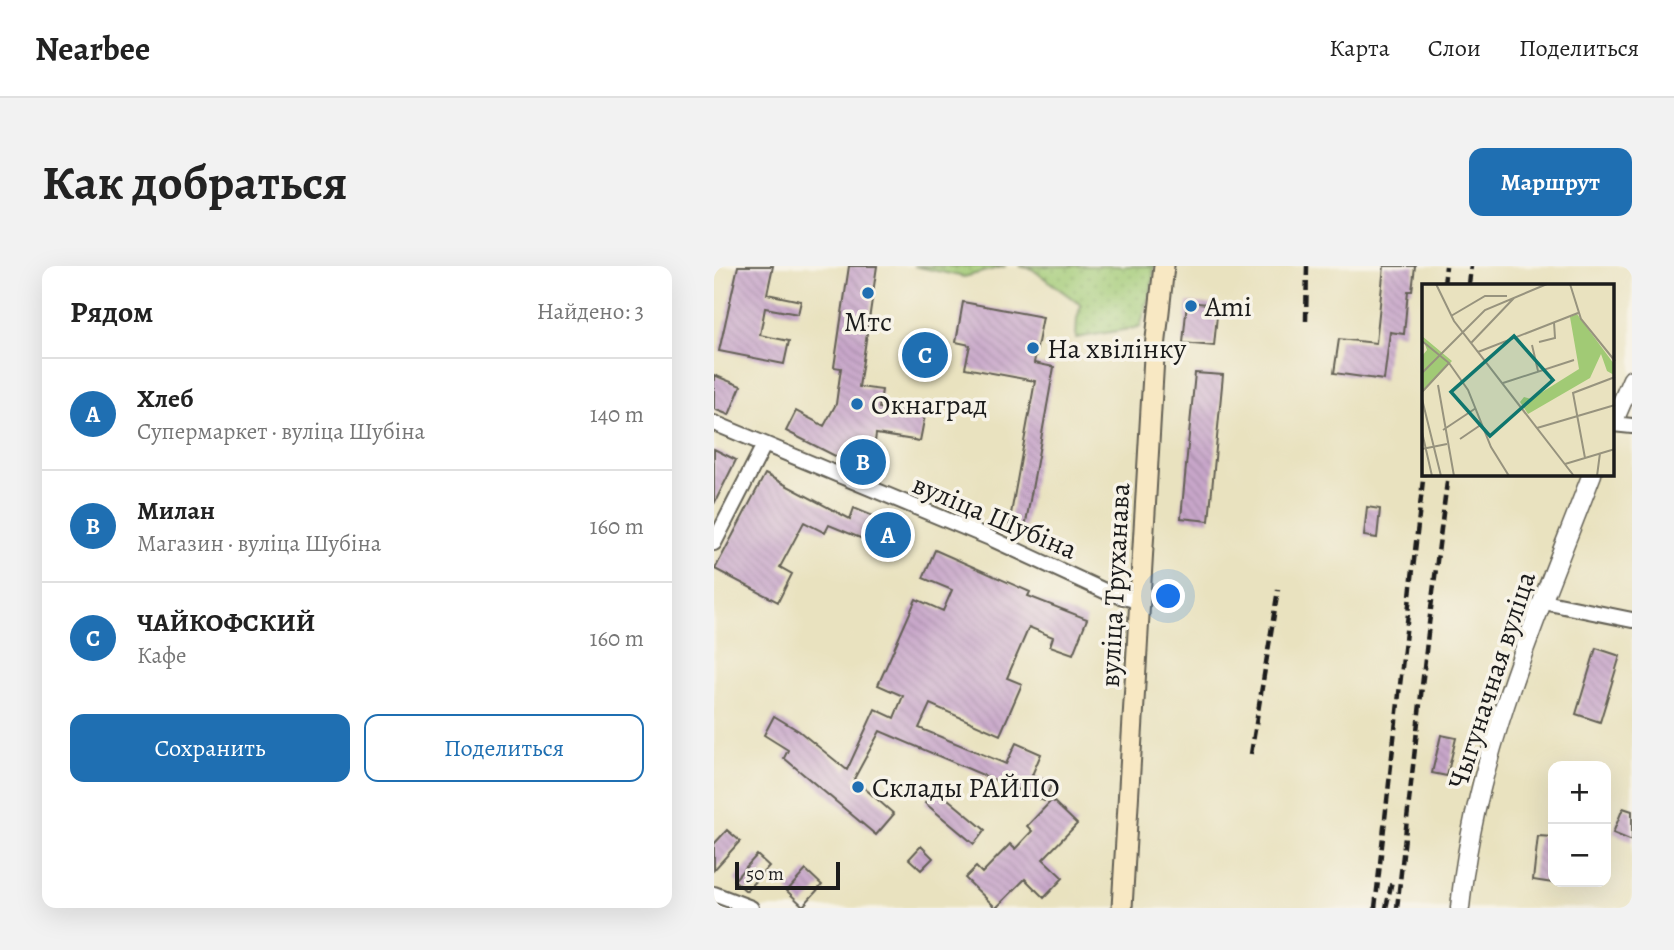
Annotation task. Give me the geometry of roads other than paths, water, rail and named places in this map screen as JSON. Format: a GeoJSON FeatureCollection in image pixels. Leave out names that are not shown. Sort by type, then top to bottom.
{"type":"FeatureCollection","features":[{"type":"Feature","properties":{"kind":"main road","name":"вуліца Труханава"},"geometry":{"type":"LineString","coordinates":[[1122,908],[1142,602],[1154,357],[1164,266]]}},
{"type":"Feature","properties":{"kind":"street"},"geometry":{"type":"LineString","coordinates":[[1614,422],[1632,379]]}},
{"type":"Feature","properties":{"kind":"street","name":"вуліца Шубіна"},"geometry":{"type":"LineString","coordinates":[[714,423],[990,538],[1109,593],[1142,602]]}},
{"type":"Feature","properties":{"kind":"street"},"geometry":{"type":"LineString","coordinates":[[1614,424],[1632,426]]}},
{"type":"Feature","properties":{"kind":"street"},"geometry":{"type":"LineString","coordinates":[[714,542],[764,445]]}},
{"type":"Feature","properties":{"kind":"street","name":"Чыгуначная вуліца"},"geometry":{"type":"LineString","coordinates":[[1460,908],[1477,803],[1496,731],[1591,476]]}},
{"type":"Feature","properties":{"kind":"street"},"geometry":{"type":"LineString","coordinates":[[1544,602],[1632,620]]}},
{"type":"Feature","properties":{"kind":"street"},"geometry":{"type":"LineString","coordinates":[[714,894],[751,908]]}},
{"type":"Feature","properties":{"kind":"railway"},"geometry":{"type":"LineString","coordinates":[[1306,321],[1307,266]]}},
{"type":"Feature","properties":{"kind":"railway"},"geometry":{"type":"LineString","coordinates":[[1444,284],[1446,266]]}},
{"type":"Feature","properties":{"kind":"railway"},"geometry":{"type":"LineString","coordinates":[[1469,284],[1471,266]]}},
{"type":"Feature","properties":{"kind":"railway"},"geometry":{"type":"LineString","coordinates":[[1375,908],[1423,476]]}},
{"type":"Feature","properties":{"kind":"railway"},"geometry":{"type":"LineString","coordinates":[[1397,908],[1448,476]]}},
{"type":"Feature","properties":{"kind":"railway"},"geometry":{"type":"LineString","coordinates":[[1251,754],[1278,590]]}},
{"type":"Feature","properties":{"kind":"railway"},"geometry":{"type":"LineString","coordinates":[[1386,908],[1392,881]]}},
{"type":"Feature","properties":{"kind":"place","name":"Мтс"},"geometry":{"type":"Point","coordinates":[868,293]}},
{"type":"Feature","properties":{"kind":"place","name":"Ami"},"geometry":{"type":"Point","coordinates":[1191,306]}},
{"type":"Feature","properties":{"kind":"place","name":"На хвілінку"},"geometry":{"type":"Point","coordinates":[1033,348]}},
{"type":"Feature","properties":{"kind":"place","name":"ЧАЙКОФСКИЙ"},"geometry":{"type":"Point","coordinates":[925,355]}},
{"type":"Feature","properties":{"kind":"place","name":"Окнаград"},"geometry":{"type":"Point","coordinates":[857,404]}},
{"type":"Feature","properties":{"kind":"place","name":"Милан"},"geometry":{"type":"Point","coordinates":[863,462]}},
{"type":"Feature","properties":{"kind":"place","name":"Хлеб"},"geometry":{"type":"Point","coordinates":[888,535]}},
{"type":"Feature","properties":{"kind":"place","name":"Склады РАЙПО"},"geometry":{"type":"Point","coordinates":[858,787]}}]}
